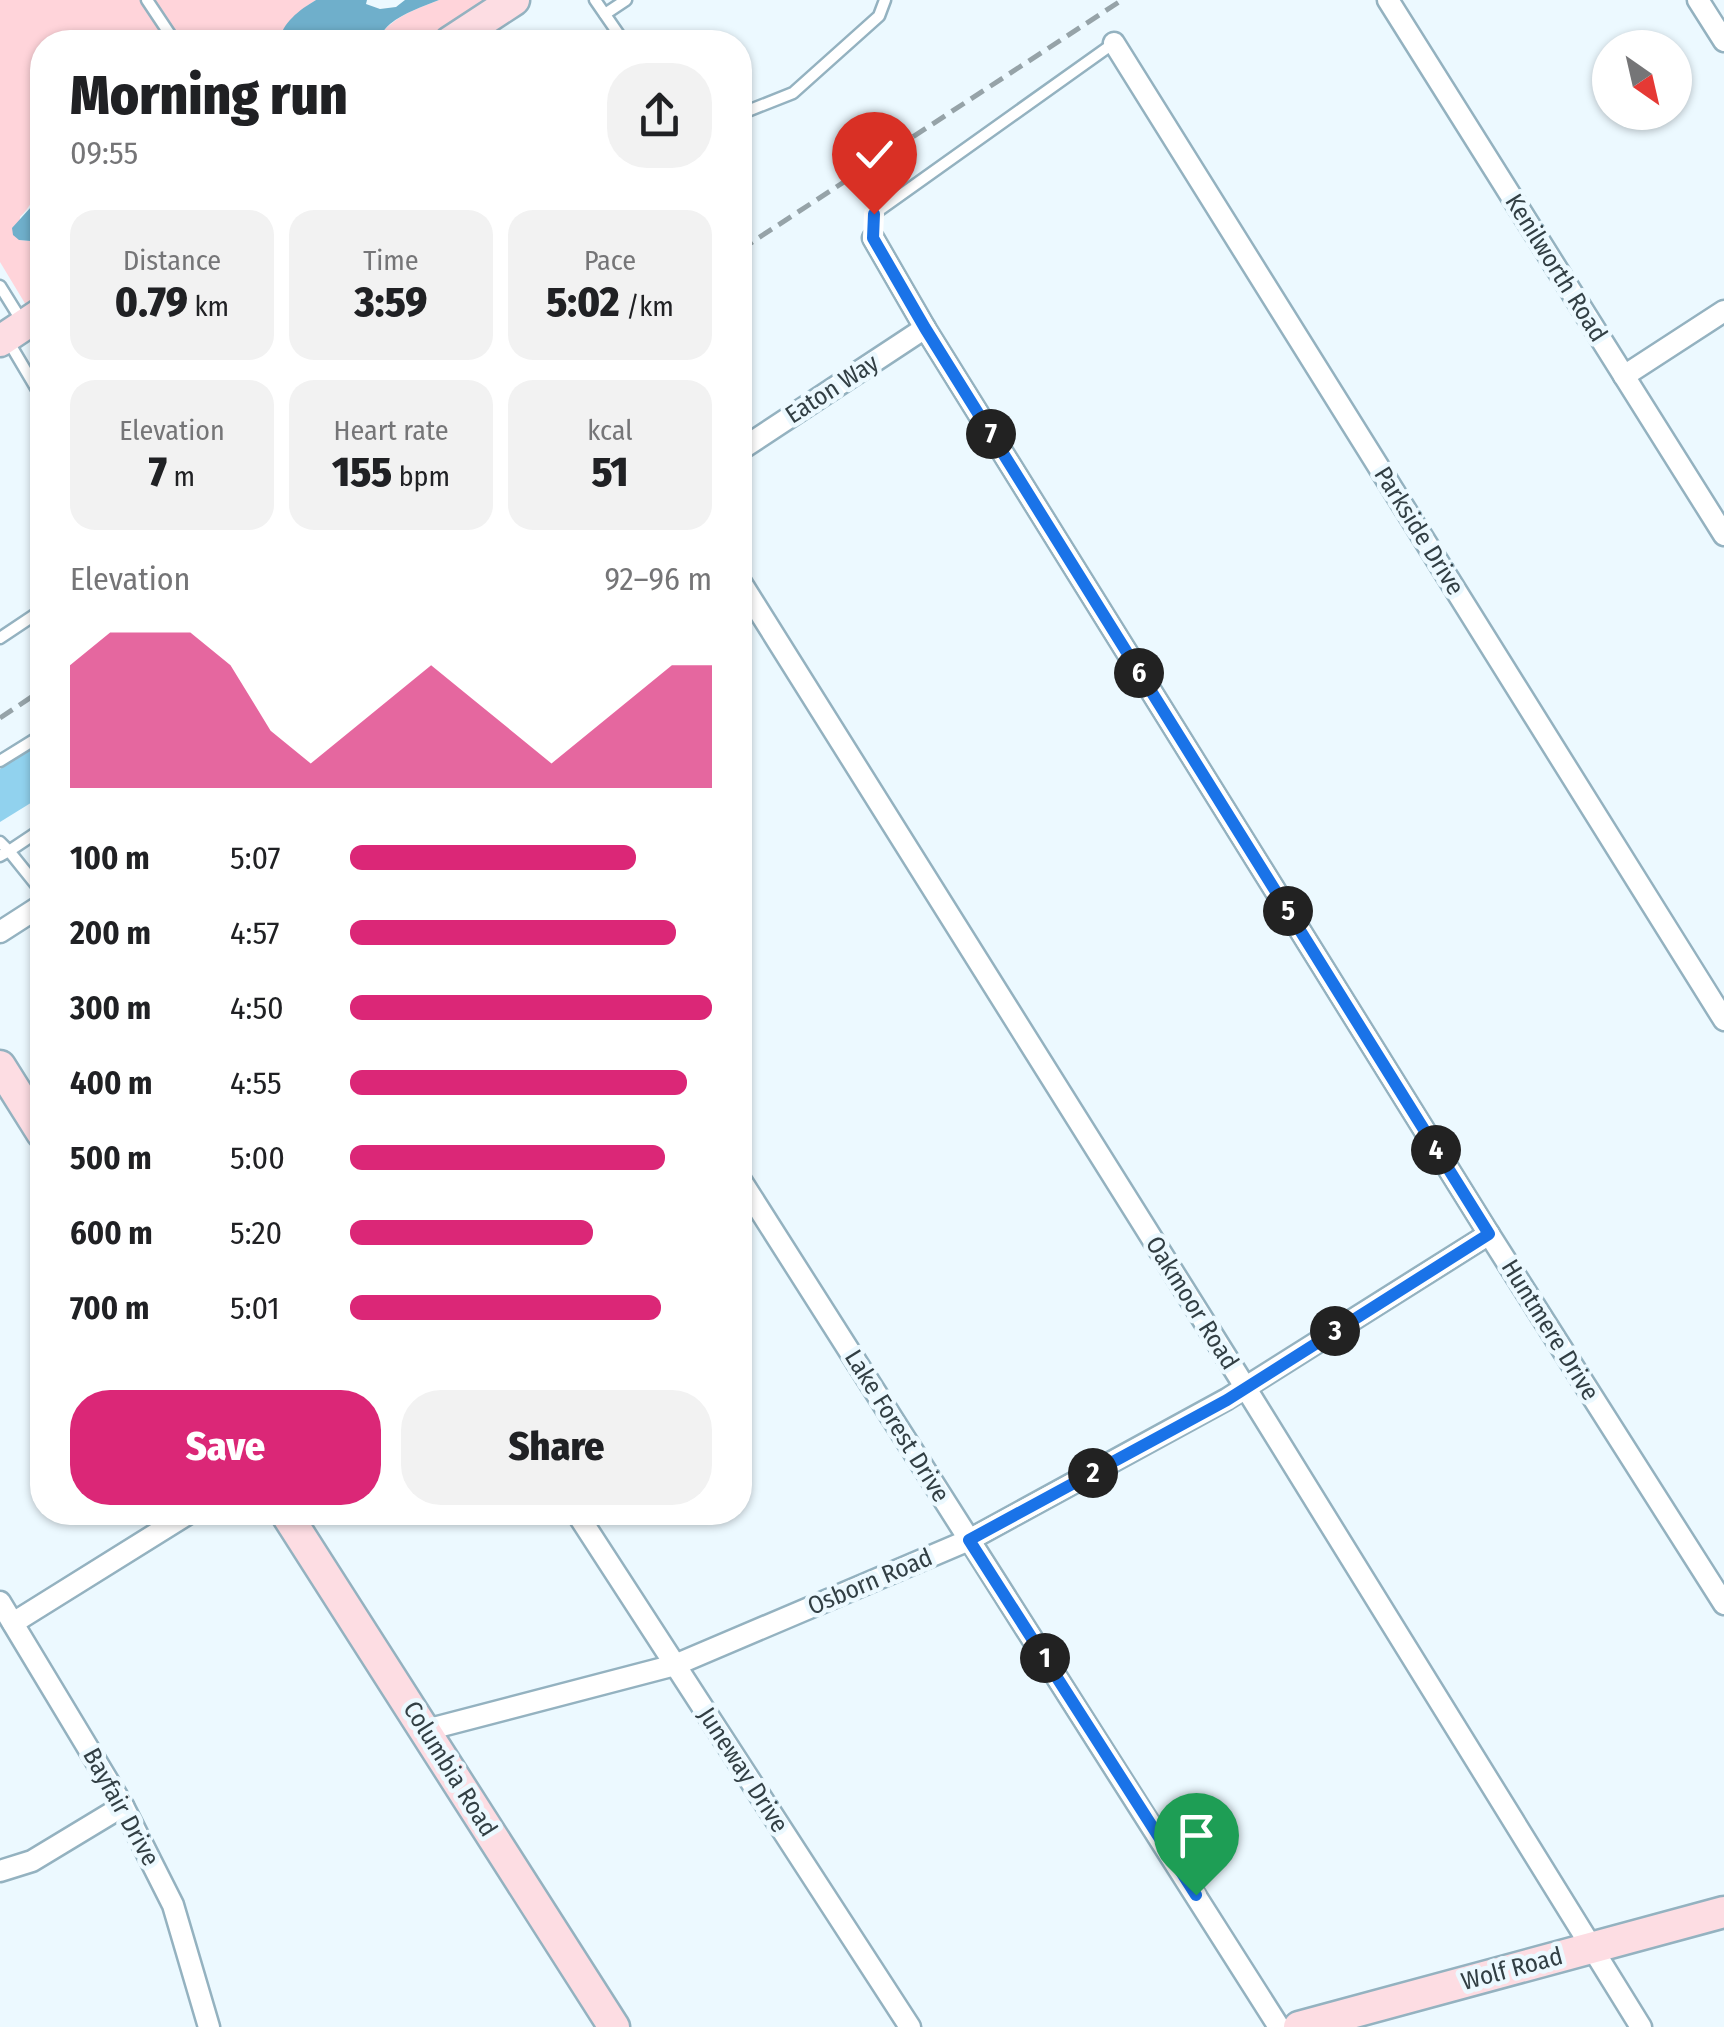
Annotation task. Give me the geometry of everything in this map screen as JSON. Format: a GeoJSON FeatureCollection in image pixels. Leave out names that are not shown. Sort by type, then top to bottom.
{"type":"FeatureCollection","features":[{"type":"Feature","properties":{"kind":"main road"},"geometry":{"type":"LineString","coordinates":[[474,30],[514,0]]}},
{"type":"Feature","properties":{"kind":"main road"},"geometry":{"type":"LineString","coordinates":[[0,1066],[30,1113]]}},
{"type":"Feature","properties":{"kind":"main road","name":"Columbia Road"},"geometry":{"type":"LineString","coordinates":[[293,1525],[614,2027]]}},
{"type":"Feature","properties":{"kind":"main road","name":"Wolf Road"},"geometry":{"type":"LineString","coordinates":[[1300,2027],[1724,1912]]}},
{"type":"Feature","properties":{"kind":"street","name":"Kenilworth Road"},"geometry":{"type":"LineString","coordinates":[[1388,0],[1724,535]]}},
{"type":"Feature","properties":{"kind":"street"},"geometry":{"type":"LineString","coordinates":[[1698,0],[1724,41]]}},
{"type":"Feature","properties":{"kind":"street","name":"Parkside Drive"},"geometry":{"type":"LineString","coordinates":[[1114,43],[1724,1020]]}},
{"type":"Feature","properties":{"kind":"street","name":"Huntmere Drive"},"geometry":{"type":"LineString","coordinates":[[873,238],[925,328],[1489,1234],[1724,1604]]}},
{"type":"Feature","properties":{"kind":"street"},"geometry":{"type":"LineString","coordinates":[[1624,376],[1724,311]]}},
{"type":"Feature","properties":{"kind":"street","name":"Eaton Way"},"geometry":{"type":"LineString","coordinates":[[752,442],[925,328]]}},
{"type":"Feature","properties":{"kind":"street","name":"Oakmoor Road"},"geometry":{"type":"LineString","coordinates":[[752,600],[1642,2027]]}},
{"type":"Feature","properties":{"kind":"street"},"geometry":{"type":"LineString","coordinates":[[0,932],[30,913]]}},
{"type":"Feature","properties":{"kind":"street","name":"Lake Forest Drive"},"geometry":{"type":"LineString","coordinates":[[752,1198],[1279,2027]]}},
{"type":"Feature","properties":{"kind":"street","name":"Osborn Road"},"geometry":{"type":"LineString","coordinates":[[426,1730],[675,1666],[969,1540],[1245,1388],[1489,1234]]}},
{"type":"Feature","properties":{"kind":"street"},"geometry":{"type":"LineString","coordinates":[[13,1623],[170,1525]]}},
{"type":"Feature","properties":{"kind":"street","name":"Juneway Drive"},"geometry":{"type":"LineString","coordinates":[[584,1525],[910,2027]]}},
{"type":"Feature","properties":{"kind":"street","name":"Bayfair Drive"},"geometry":{"type":"LineString","coordinates":[[0,1602],[123,1806],[173,1905],[210,2027]]}},
{"type":"Feature","properties":{"kind":"street"},"geometry":{"type":"LineString","coordinates":[[0,1871],[32,1861],[123,1806]]}},
{"type":"Feature","properties":{"kind":"lane"},"geometry":{"type":"LineString","coordinates":[[147,0],[167,30]]}},
{"type":"Feature","properties":{"kind":"lane"},"geometry":{"type":"LineString","coordinates":[[596,0],[616,30]]}},
{"type":"Feature","properties":{"kind":"lane"},"geometry":{"type":"LineString","coordinates":[[605,14],[626,0]]}},
{"type":"Feature","properties":{"kind":"lane"},"geometry":{"type":"LineString","coordinates":[[752,109],[793,93],[879,16],[885,0]]}},
{"type":"Feature","properties":{"kind":"lane"},"geometry":{"type":"LineString","coordinates":[[873,238],[874,214],[1114,43]]}},
{"type":"Feature","properties":{"kind":"lane"},"geometry":{"type":"LineString","coordinates":[[0,286],[30,364]]}},
{"type":"Feature","properties":{"kind":"lane"},"geometry":{"type":"LineString","coordinates":[[0,638],[30,618]]}},
{"type":"Feature","properties":{"kind":"lane"},"geometry":{"type":"LineString","coordinates":[[0,761],[30,742]]}},
{"type":"Feature","properties":{"kind":"lane"},"geometry":{"type":"LineString","coordinates":[[30,835],[3,850],[30,879]]}},
{"type":"Feature","properties":{"kind":"shaded area"},"geometry":{"type":"Polygon","coordinates":[[[0,0],[316,0],[284,30],[30,30],[30,204],[20,217],[19,240],[30,241],[30,309],[0,262],[0,0]]]}},
{"type":"Feature","properties":{"kind":"shaded area"},"geometry":{"type":"Polygon","coordinates":[[[439,0],[500,0],[454,30],[385,30],[414,10],[439,0]]]}},
{"type":"Feature","properties":{"kind":"water"},"geometry":{"type":"Polygon","coordinates":[[[316,0],[367,0],[366,4],[380,9],[396,7],[405,0],[439,0],[414,10],[384,30],[284,30],[316,0]]]}},
{"type":"Feature","properties":{"kind":"water"},"geometry":{"type":"Polygon","coordinates":[[[30,208],[30,241],[19,240],[12,228],[30,208]]]}},
{"type":"Feature","properties":{"kind":"building"},"geometry":{"type":"Polygon","coordinates":[[[30,750],[30,803],[0,822],[0,769],[30,750]]]}},
{"type":"Feature","properties":{"kind":"railway"},"geometry":{"type":"LineString","coordinates":[[752,242],[1122,0]]}},
{"type":"Feature","properties":{"kind":"railway"},"geometry":{"type":"LineString","coordinates":[[0,718],[30,698]]}},
{"type":"Feature","properties":{"kind":"route"},"geometry":{"type":"LineString","coordinates":[[874,214],[873,238],[925,328],[1489,1234],[1227,1400],[969,1540],[1196,1895]]}}]}
